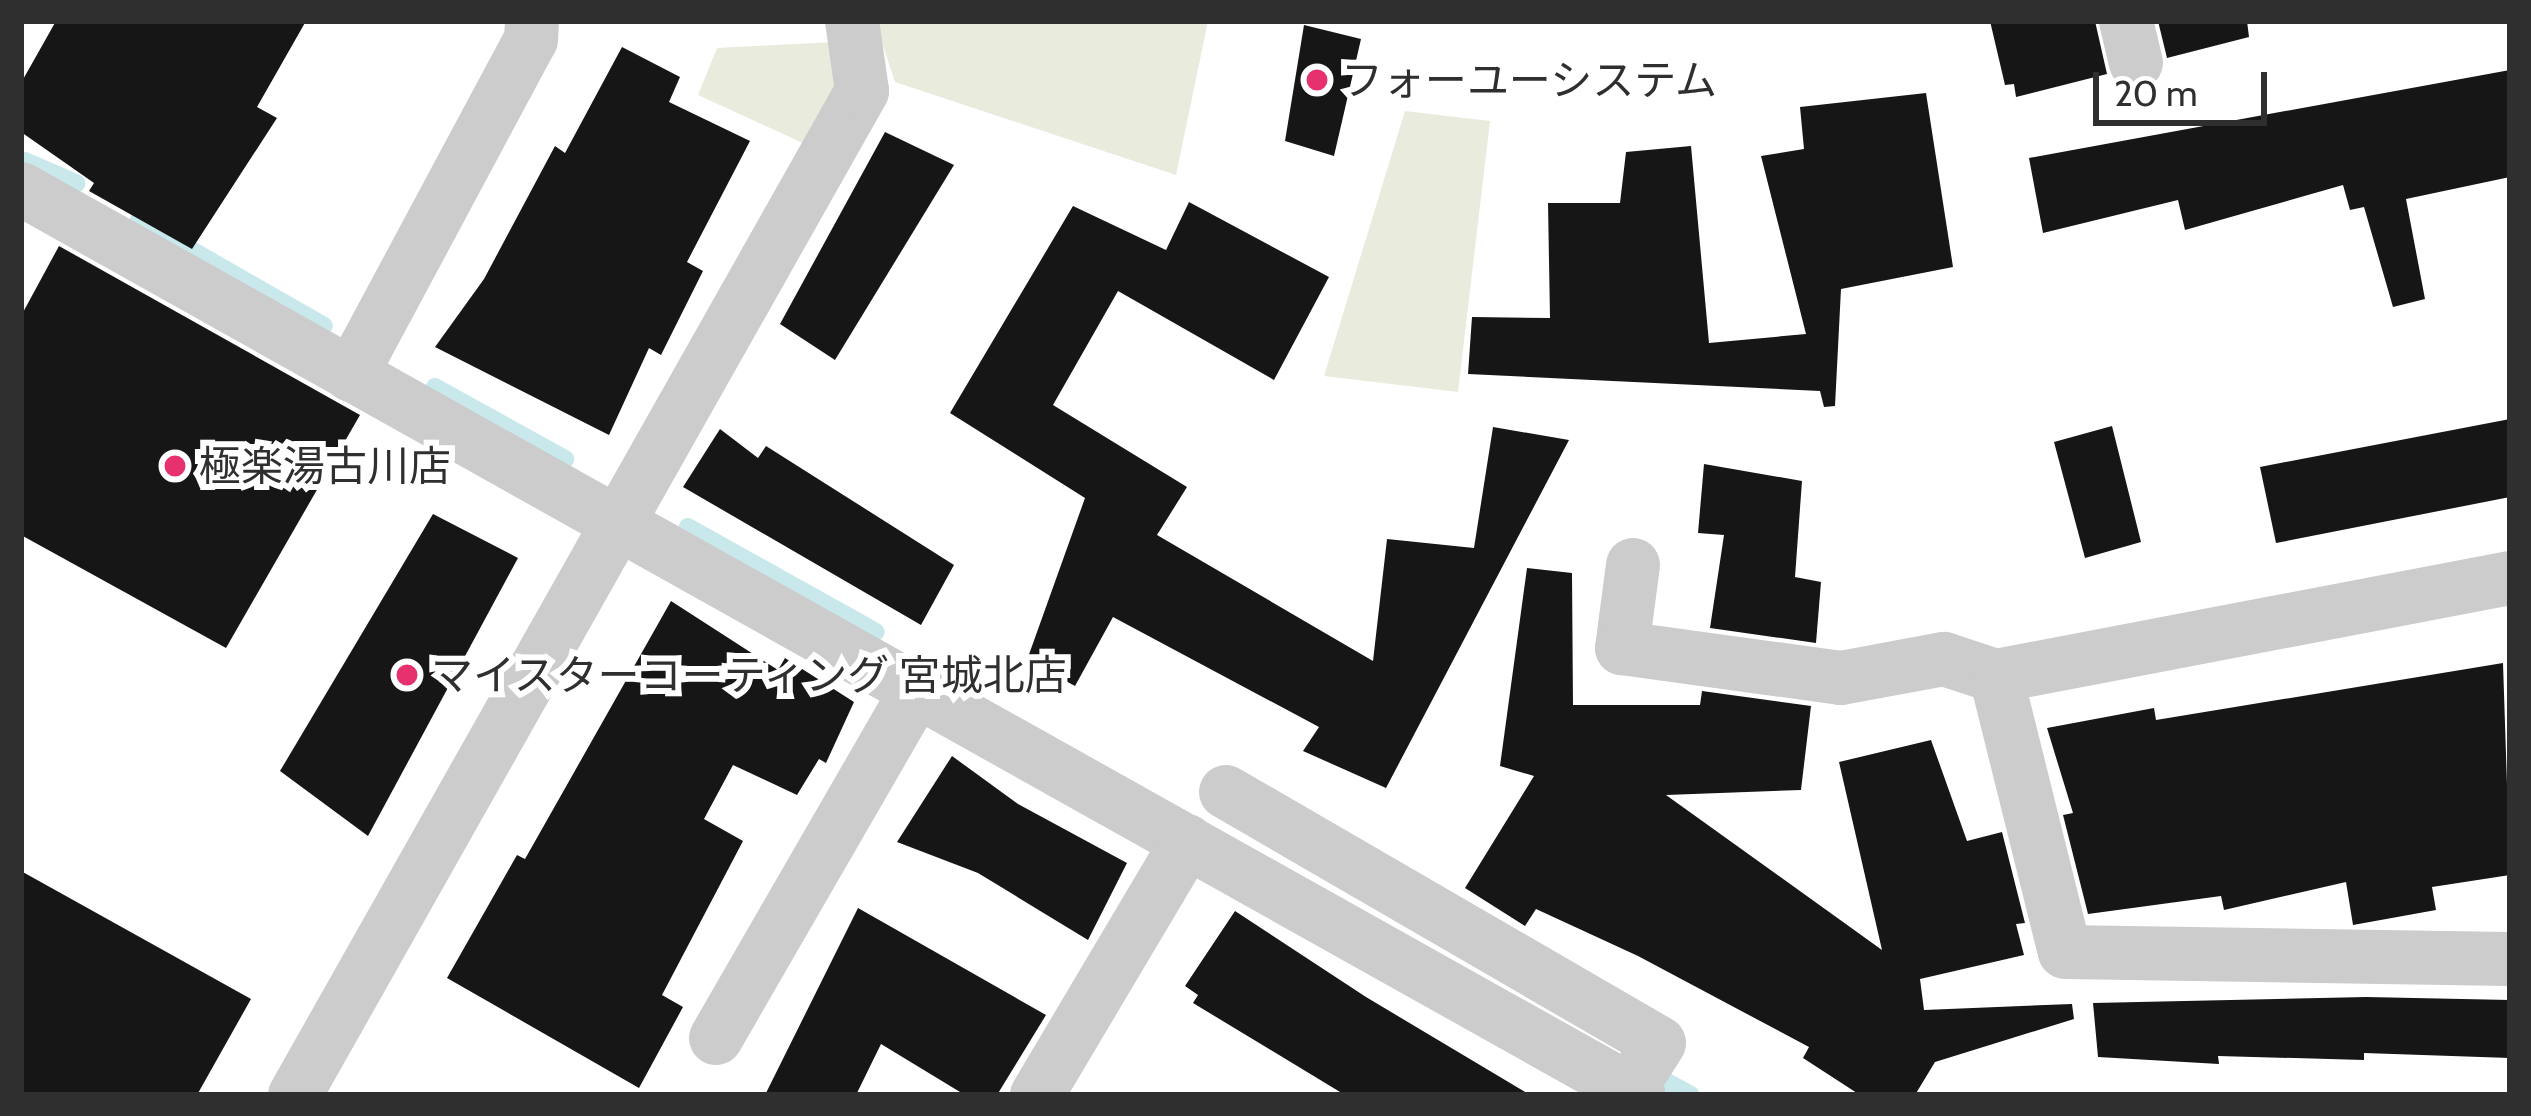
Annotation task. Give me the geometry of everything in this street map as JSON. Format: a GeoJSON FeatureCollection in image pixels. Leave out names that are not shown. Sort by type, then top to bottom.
{"type":"FeatureCollection","features":[{"type":"Feature","properties":{"kind":"street"},"geometry":{"type":"LineString","coordinates":[[351,375],[531,40],[532,21]]}},
{"type":"Feature","properties":{"kind":"street"},"geometry":{"type":"LineString","coordinates":[[295,1095],[862,91],[853,21]]}},
{"type":"Feature","properties":{"kind":"street"},"geometry":{"type":"LineString","coordinates":[[21,189],[619,520],[1631,1093],[1659,1043],[1226,792]]}},
{"type":"Feature","properties":{"kind":"street"},"geometry":{"type":"LineString","coordinates":[[1633,565],[1622,648],[1841,677],[1943,659],[1996,676],[2510,578]]}},
{"type":"Feature","properties":{"kind":"street"},"geometry":{"type":"LineString","coordinates":[[1996,676],[2065,952],[2510,958]]}},
{"type":"Feature","properties":{"kind":"street"},"geometry":{"type":"LineString","coordinates":[[716,1038],[916,692]]}},
{"type":"Feature","properties":{"kind":"street"},"geometry":{"type":"LineString","coordinates":[[1037,1095],[1188,841]]}},
{"type":"Feature","properties":{"kind":"green space"},"geometry":{"type":"Polygon","coordinates":[[[875,21],[1208,21],[1176,175],[895,82],[875,21]]]}},
{"type":"Feature","properties":{"kind":"green space"},"geometry":{"type":"Polygon","coordinates":[[[834,42],[842,80],[805,144],[698,95],[717,48],[834,42]]]}},
{"type":"Feature","properties":{"kind":"green space"},"geometry":{"type":"Polygon","coordinates":[[[1405,111],[1490,121],[1458,392],[1324,376],[1405,111]]]}},
{"type":"Feature","properties":{"kind":"building"},"geometry":{"type":"Polygon","coordinates":[[[56,21],[306,21],[257,107],[277,118],[192,249],[89,191],[94,183],[21,132],[21,83],[56,21]]]}},
{"type":"Feature","properties":{"kind":"building"},"geometry":{"type":"Polygon","coordinates":[[[1990,21],[2095,21],[2107,74],[2016,97],[2014,84],[2005,85],[1990,21]]]}},
{"type":"Feature","properties":{"kind":"building"},"geometry":{"type":"Polygon","coordinates":[[[2158,21],[2247,21],[2249,37],[2167,58],[2158,21]]]}},
{"type":"Feature","properties":{"kind":"building"},"geometry":{"type":"Polygon","coordinates":[[[1304,25],[1361,39],[1334,156],[1285,141],[1304,25]]]}},
{"type":"Feature","properties":{"kind":"building"},"geometry":{"type":"Polygon","coordinates":[[[622,47],[680,77],[669,102],[750,141],[687,262],[703,271],[661,355],[649,348],[609,435],[435,347],[484,279],[555,146],[565,153],[622,47]]]}},
{"type":"Feature","properties":{"kind":"building"},"geometry":{"type":"Polygon","coordinates":[[[2510,70],[2510,177],[2406,199],[2425,299],[2393,307],[2364,207],[2350,210],[2343,185],[2185,230],[2178,200],[2043,233],[2029,158],[2510,70]]]}},
{"type":"Feature","properties":{"kind":"building"},"geometry":{"type":"Polygon","coordinates":[[[1926,93],[1953,267],[1841,289],[1835,406],[1824,407],[1820,391],[1468,374],[1472,317],[1550,318],[1548,203],[1620,203],[1626,152],[1691,146],[1709,343],[1806,334],[1761,156],[1804,149],[1800,107],[1926,93]]]}},
{"type":"Feature","properties":{"kind":"building"},"geometry":{"type":"Polygon","coordinates":[[[885,132],[954,165],[835,360],[780,324],[885,132]]]}},
{"type":"Feature","properties":{"kind":"building"},"geometry":{"type":"Polygon","coordinates":[[[1189,202],[1329,277],[1274,380],[1118,291],[1053,405],[1187,487],[1157,535],[1373,661],[1387,539],[1474,548],[1493,427],[1569,440],[1386,788],[1303,751],[1319,727],[1113,617],[1075,686],[1027,660],[1085,498],[950,413],[1073,206],[1166,250],[1189,202]]]}},
{"type":"Feature","properties":{"kind":"building","name":"極楽湯古川店"},"geometry":{"type":"Polygon","coordinates":[[[59,246],[360,415],[226,648],[21,535],[21,316],[59,246]]]}},
{"type":"Feature","properties":{"kind":"building"},"geometry":{"type":"Polygon","coordinates":[[[2510,419],[2510,497],[2276,543],[2260,467],[2510,419]]]}},
{"type":"Feature","properties":{"kind":"building"},"geometry":{"type":"Polygon","coordinates":[[[2112,426],[2141,542],[2085,558],[2054,442],[2112,426]]]}},
{"type":"Feature","properties":{"kind":"building"},"geometry":{"type":"Polygon","coordinates":[[[720,429],[758,458],[766,446],[954,565],[921,625],[683,487],[720,429]]]}},
{"type":"Feature","properties":{"kind":"building"},"geometry":{"type":"Polygon","coordinates":[[[1704,464],[1802,481],[1795,577],[1821,582],[1816,643],[1710,628],[1724,535],[1698,533],[1704,464]]]}},
{"type":"Feature","properties":{"kind":"building"},"geometry":{"type":"Polygon","coordinates":[[[433,514],[518,558],[368,836],[280,771],[433,514]]]}},
{"type":"Feature","properties":{"kind":"building"},"geometry":{"type":"Polygon","coordinates":[[[1527,568],[1572,573],[1573,705],[1700,705],[1702,691],[1811,706],[1801,790],[1666,795],[1882,950],[1839,762],[1931,740],[1967,841],[2002,832],[2025,923],[2016,924],[2024,955],[1920,979],[1924,1010],[2072,1004],[2074,1019],[1935,1062],[1915,1095],[1860,1095],[1803,1058],[1809,1047],[1638,956],[1536,909],[1525,926],[1465,888],[1534,776],[1500,766],[1527,568]]]}},
{"type":"Feature","properties":{"kind":"building"},"geometry":{"type":"Polygon","coordinates":[[[671,601],[778,670],[785,658],[854,702],[826,763],[819,759],[797,795],[733,765],[704,819],[743,841],[662,995],[683,1007],[639,1088],[447,978],[517,855],[525,859],[671,601]]]}},
{"type":"Feature","properties":{"kind":"building"},"geometry":{"type":"Polygon","coordinates":[[[2503,663],[2510,875],[2432,887],[2436,910],[2353,925],[2346,882],[2224,910],[2221,896],[2088,914],[2063,815],[2073,813],[2047,728],[2154,708],[2156,720],[2503,663]]]}},
{"type":"Feature","properties":{"kind":"building"},"geometry":{"type":"Polygon","coordinates":[[[952,756],[1018,804],[1127,863],[1088,940],[978,873],[897,842],[952,756]]]}},
{"type":"Feature","properties":{"kind":"building"},"geometry":{"type":"Polygon","coordinates":[[[21,871],[251,999],[197,1095],[21,1095],[21,871]]]}},
{"type":"Feature","properties":{"kind":"building"},"geometry":{"type":"Polygon","coordinates":[[[858,908],[1046,1015],[997,1095],[965,1095],[881,1044],[856,1095],[765,1095],[858,908]]]}},
{"type":"Feature","properties":{"kind":"building"},"geometry":{"type":"Polygon","coordinates":[[[1235,911],[1366,997],[1530,1095],[1345,1095],[1193,1003],[1198,995],[1185,986],[1235,911]]]}},
{"type":"Feature","properties":{"kind":"building"},"geometry":{"type":"Polygon","coordinates":[[[2366,997],[2510,1000],[2510,1058],[2364,1053],[2364,1060],[2218,1056],[2219,1064],[2098,1057],[2093,1003],[2366,997]]]}},
{"type":"Feature","properties":{"kind":"waterway"},"geometry":{"type":"LineString","coordinates":[[25,161],[76,183]]}},
{"type":"Feature","properties":{"kind":"waterway"},"geometry":{"type":"LineString","coordinates":[[139,220],[324,326]]}},
{"type":"Feature","properties":{"kind":"waterway"},"geometry":{"type":"LineString","coordinates":[[435,387],[565,459]]}},
{"type":"Feature","properties":{"kind":"waterway"},"geometry":{"type":"LineString","coordinates":[[688,527],[876,632]]}},
{"type":"Feature","properties":{"kind":"waterway"},"geometry":{"type":"LineString","coordinates":[[1660,1078],[1691,1095]]}},
{"type":"Feature","properties":{"kind":"place","name":"フォーユーシステム"},"geometry":{"type":"Point","coordinates":[1317,80]}},
{"type":"Feature","properties":{"kind":"place","name":"極楽湯古川店"},"geometry":{"type":"Point","coordinates":[175,466]}},
{"type":"Feature","properties":{"kind":"place","name":"マイスターコーティング 宮城北店"},"geometry":{"type":"Point","coordinates":[407,675]}}]}
